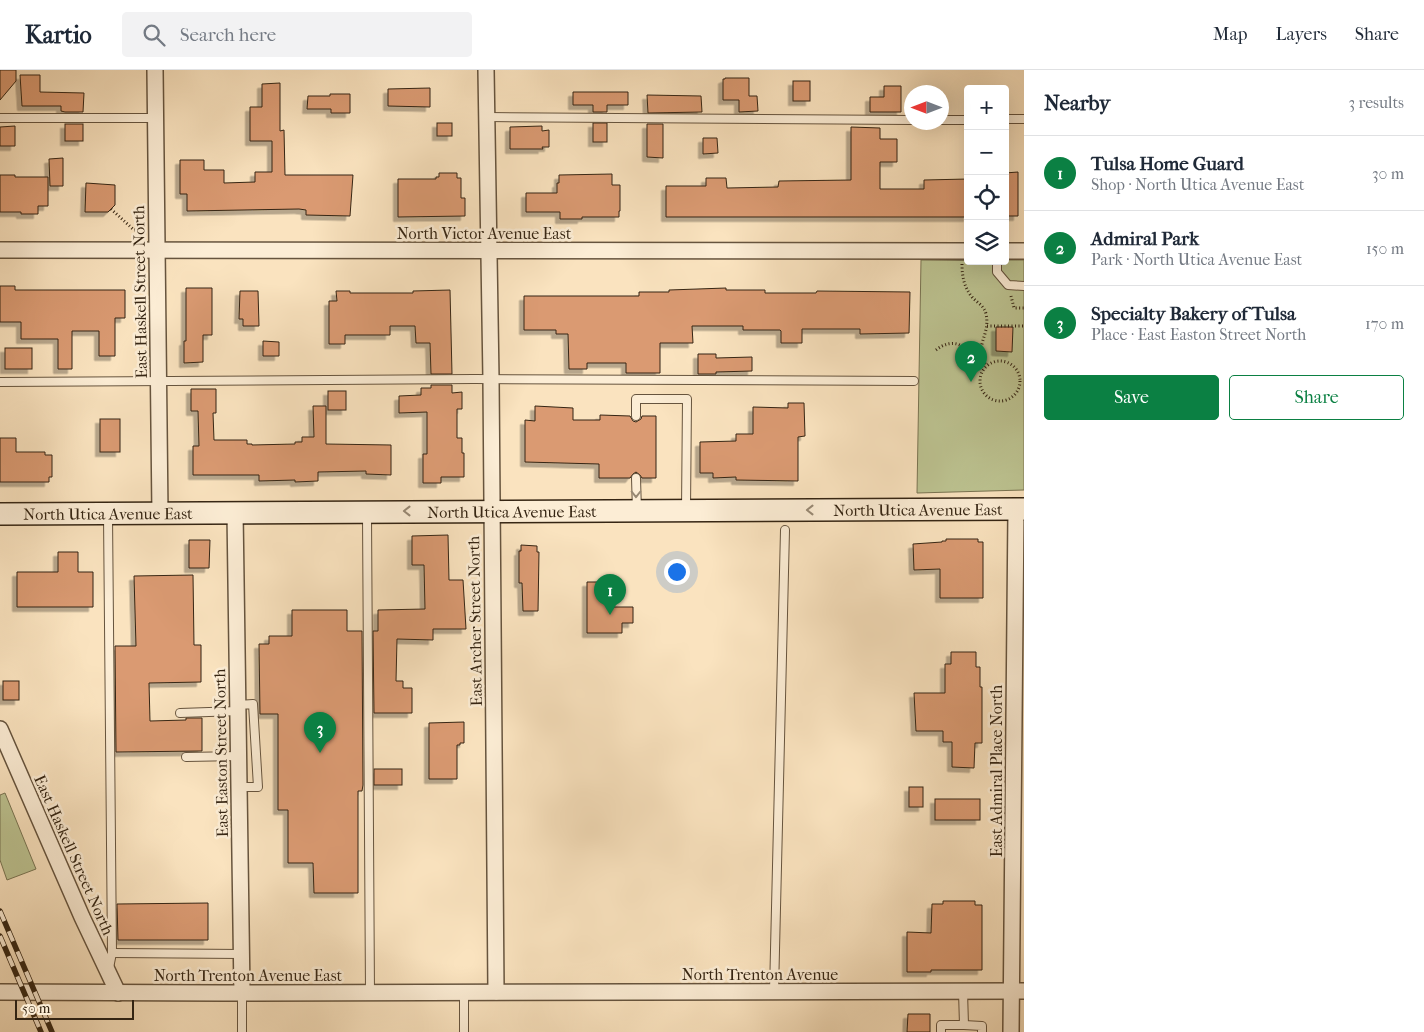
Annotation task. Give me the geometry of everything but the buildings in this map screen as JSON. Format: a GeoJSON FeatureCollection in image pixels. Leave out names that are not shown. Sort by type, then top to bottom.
{"type":"FeatureCollection","features":[{"type":"Feature","properties":{"kind":"main road","name":"North Utica Avenue East"},"geometry":{"type":"LineString","coordinates":[[0,514],[636,510],[1020,510]]}},
{"type":"Feature","properties":{"kind":"street","name":"East Haskell Street North"},"geometry":{"type":"LineString","coordinates":[[155,70],[160,514]]}},
{"type":"Feature","properties":{"kind":"street","name":"East Archer Street North"},"geometry":{"type":"LineString","coordinates":[[486,70],[491,379],[496,992]]}},
{"type":"Feature","properties":{"kind":"street","name":"North Victor Avenue East"},"geometry":{"type":"LineString","coordinates":[[0,250],[964,251]]}},
{"type":"Feature","properties":{"kind":"street"},"geometry":{"type":"LineString","coordinates":[[1009,251],[1024,251]]}},
{"type":"Feature","properties":{"kind":"street","name":"East Admiral Place North"},"geometry":{"type":"LineString","coordinates":[[1011,1032],[1018,991],[1020,510]]}},
{"type":"Feature","properties":{"kind":"street","name":"East Easton Street North"},"geometry":{"type":"LineString","coordinates":[[236,512],[242,993]]}},
{"type":"Feature","properties":{"kind":"street","name":"East Haskell Street North"},"geometry":{"type":"LineString","coordinates":[[0,729],[78,908],[118,993]]}},
{"type":"Feature","properties":{"kind":"street","name":"North Trenton Avenue"},"geometry":{"type":"LineString","coordinates":[[496,992],[1018,991]]}},
{"type":"Feature","properties":{"kind":"street","name":"North Trenton Avenue East"},"geometry":{"type":"LineString","coordinates":[[0,992],[496,992]]}},
{"type":"Feature","properties":{"kind":"lane"},"geometry":{"type":"LineString","coordinates":[[487,117],[904,120]]}},
{"type":"Feature","properties":{"kind":"lane"},"geometry":{"type":"LineString","coordinates":[[0,118],[155,118]]}},
{"type":"Feature","properties":{"kind":"lane"},"geometry":{"type":"LineString","coordinates":[[1009,119],[1024,119]]}},
{"type":"Feature","properties":{"kind":"lane"},"geometry":{"type":"LineString","coordinates":[[949,120],[964,120]]}},
{"type":"Feature","properties":{"kind":"lane"},"geometry":{"type":"LineString","coordinates":[[997,265],[997,272],[1008,285],[1024,286]]}},
{"type":"Feature","properties":{"kind":"lane"},"geometry":{"type":"LineString","coordinates":[[0,382],[491,379],[914,381]]}},
{"type":"Feature","properties":{"kind":"lane"},"geometry":{"type":"LineString","coordinates":[[636,416],[636,399],[687,399],[686,510]]}},
{"type":"Feature","properties":{"kind":"lane"},"geometry":{"type":"LineString","coordinates":[[636,478],[636,510]]}},
{"type":"Feature","properties":{"kind":"lane"},"geometry":{"type":"LineString","coordinates":[[367,512],[370,992]]}},
{"type":"Feature","properties":{"kind":"lane"},"geometry":{"type":"LineString","coordinates":[[108,514],[112,953],[108,973]]}},
{"type":"Feature","properties":{"kind":"lane"},"geometry":{"type":"LineString","coordinates":[[774,992],[785,530]]}},
{"type":"Feature","properties":{"kind":"lane"},"geometry":{"type":"LineString","coordinates":[[180,713],[238,708],[254,704],[258,787],[240,787]]}},
{"type":"Feature","properties":{"kind":"lane"},"geometry":{"type":"LineString","coordinates":[[186,757],[239,756]]}},
{"type":"Feature","properties":{"kind":"lane"},"geometry":{"type":"LineString","coordinates":[[112,953],[242,954]]}},
{"type":"Feature","properties":{"kind":"lane"},"geometry":{"type":"LineString","coordinates":[[963,991],[964,1025]]}},
{"type":"Feature","properties":{"kind":"lane"},"geometry":{"type":"LineString","coordinates":[[464,992],[464,1032]]}},
{"type":"Feature","properties":{"kind":"lane"},"geometry":{"type":"LineString","coordinates":[[242,993],[242,1032]]}},
{"type":"Feature","properties":{"kind":"lane"},"geometry":{"type":"LineString","coordinates":[[941,1032],[941,1025],[964,1025],[982,1026],[982,1032]]}},
{"type":"Feature","properties":{"kind":"path"},"geometry":{"type":"LineString","coordinates":[[111,209],[134,230],[138,230]]}},
{"type":"Feature","properties":{"kind":"path"},"geometry":{"type":"LineString","coordinates":[[964,258],[962,271],[967,290],[986,312],[987,326],[980,348],[983,361],[987,366]]}},
{"type":"Feature","properties":{"kind":"path"},"geometry":{"type":"LineString","coordinates":[[1008,285],[1014,308],[1024,308]]}},
{"type":"Feature","properties":{"kind":"path"},"geometry":{"type":"LineString","coordinates":[[987,326],[1024,326]]}},
{"type":"Feature","properties":{"kind":"path"},"geometry":{"type":"LineString","coordinates":[[936,350],[946,344],[956,343],[968,350],[972,361],[983,361]]}},
{"type":"Feature","properties":{"kind":"path"},"geometry":{"type":"LineString","coordinates":[[999,361],[1011,364],[1019,373],[1020,386],[1012,397],[1006,400],[992,399],[982,390],[981,376],[987,366],[999,361]]}},
{"type":"Feature","properties":{"kind":"path"},"geometry":{"type":"LineString","coordinates":[[1020,386],[1024,388]]}},
{"type":"Feature","properties":{"kind":"green space"},"geometry":{"type":"Polygon","coordinates":[[[921,260],[964,261],[964,265],[1009,265],[1009,260],[1024,260],[1024,490],[917,493],[921,260]]]}},
{"type":"Feature","properties":{"kind":"green space"},"geometry":{"type":"Polygon","coordinates":[[[5,793],[36,869],[7,880],[0,860],[0,795],[5,793]]]}},
{"type":"Feature","properties":{"kind":"railway"},"geometry":{"type":"LineString","coordinates":[[0,911],[52,1032]]}},
{"type":"Feature","properties":{"kind":"railway"},"geometry":{"type":"LineString","coordinates":[[0,936],[41,1032]]}},
{"type":"Feature","properties":{"kind":"place","name":"Admiral Park"},"geometry":{"type":"Point","coordinates":[971,382]}},
{"type":"Feature","properties":{"kind":"place","name":"Tulsa Home Guard"},"geometry":{"type":"Point","coordinates":[610,615]}},
{"type":"Feature","properties":{"kind":"place","name":"Specialty Bakery of Tulsa"},"geometry":{"type":"Point","coordinates":[320,753]}}]}
